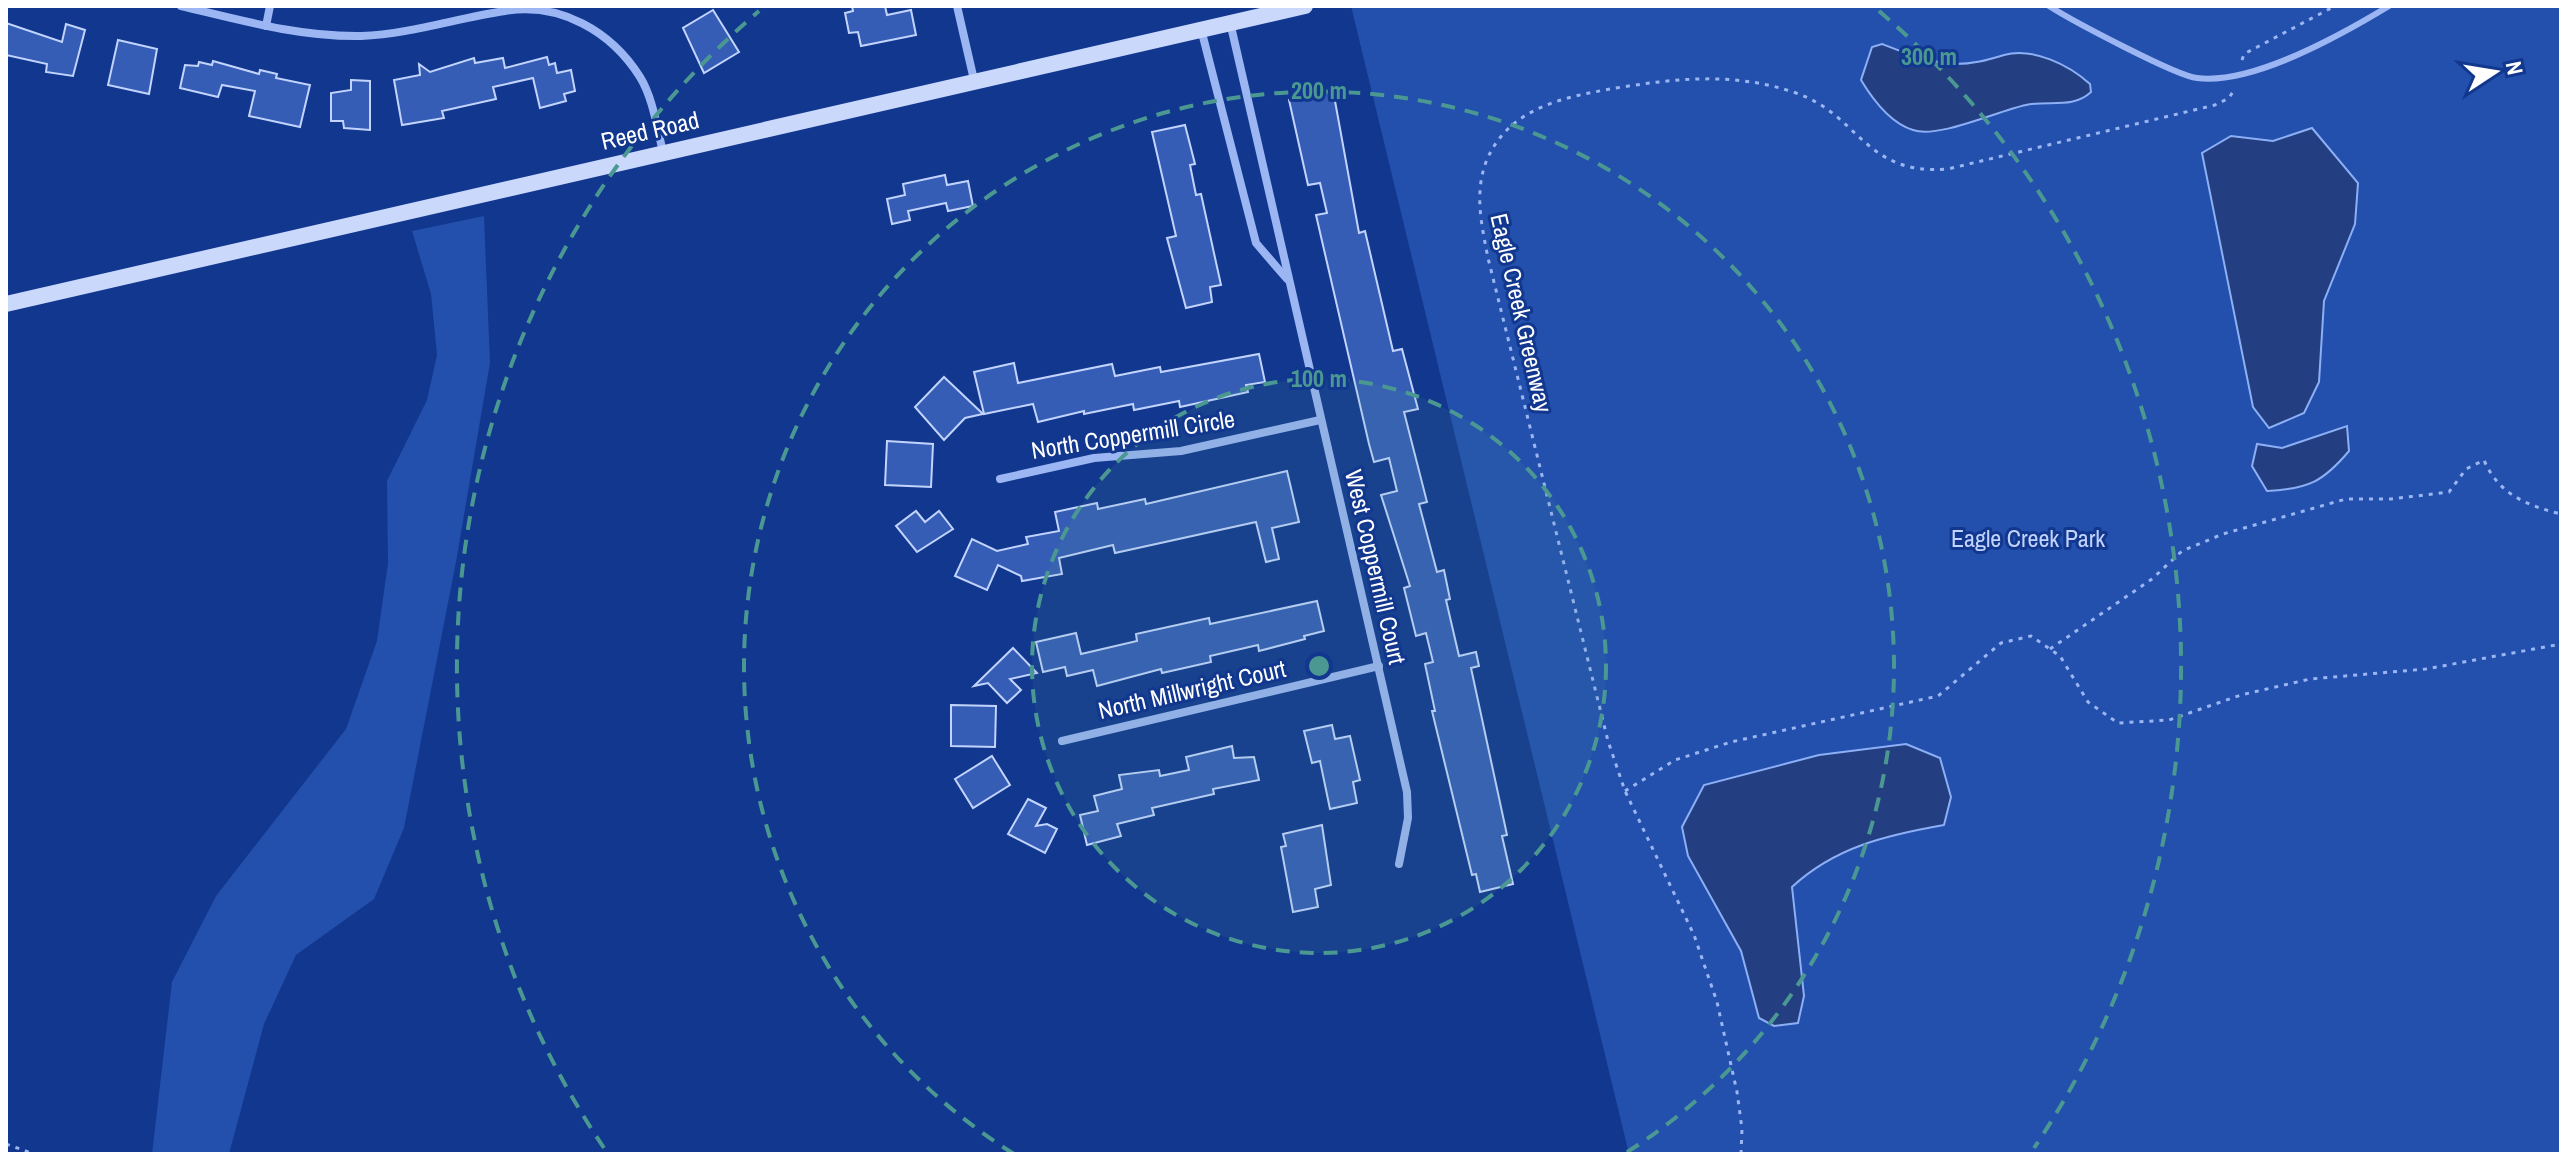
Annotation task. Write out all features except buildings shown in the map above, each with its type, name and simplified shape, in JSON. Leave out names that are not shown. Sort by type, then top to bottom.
[{"type":"main road","name":"Reed Road","points":[[6,304],[1305,6]]},
{"type":"street","points":[[181,6],[310,34],[363,36],[418,30],[514,10],[567,16],[606,37],[630,63],[644,86],[663,152]]},
{"type":"street","points":[[266,26],[270,6]]},
{"type":"street","points":[[957,6],[974,80]]},
{"type":"street","name":"West Coppermill Court","points":[[1230,22],[1407,792],[1408,818],[1399,864]]},
{"type":"street","name":"West Coppermill Court","points":[[1201,29],[1256,243],[1288,280]]},
{"type":"street","name":"North Coppermill Circle","points":[[1000,479],[1094,458],[1168,453],[1320,420]]},
{"type":"street","name":"North Millwright Court","points":[[1062,741],[1379,666]]},
{"type":"lane","points":[[2049,6],[2194,78],[2223,79],[2319,46],[2389,6]]},
{"type":"path","name":"Eagle Creek Greenway","points":[[1741,1154],[1742,1129],[1737,1092],[1706,965],[1625,791],[1593,690],[1478,206],[1486,162],[1510,126],[1537,107],[1567,96],[1691,76],[1735,78],[1801,94],[1880,156],[1922,171],[1948,169],[2215,105],[2229,98],[2244,54],[2335,6]]},
{"type":"path","points":[[2050,649],[2152,579],[2182,551],[2223,534],[2346,499],[2391,499],[2449,492],[2466,469],[2484,460],[2490,474],[2525,505],[2561,514]]},
{"type":"path","points":[[1625,791],[1675,760],[1731,742],[1938,696],[2001,643],[2031,636],[2060,656],[2088,702],[2118,723],[2169,720],[2241,695],[2310,679],[2426,669],[2561,644]]},
{"type":"path","points":[[6,1144],[34,1154]]},
{"type":"green space","name":"Eagle Creek Park","points":[[1351,6],[2561,6],[2561,1154],[1629,1154]]},
{"type":"green space","points":[[484,216],[490,363],[456,562],[404,828],[374,899],[296,955],[264,1024],[229,1154],[152,1154],[172,982],[216,896],[346,729],[377,641],[388,563],[387,481],[427,400],[437,355],[431,294],[412,231]]},
{"type":"shaded area","points":[[1882,44],[1927,60],[1955,64],[2027,53],[2061,64],[2090,84],[2091,92],[2076,100],[2026,105],[1952,128],[1924,132],[1913,130],[1890,116],[1861,80],[1872,47]]},
{"type":"shaded area","points":[[2312,128],[2358,183],[2355,224],[2324,301],[2319,382],[2304,413],[2269,428],[2253,407],[2202,153],[2231,136],[2273,141]]},
{"type":"shaded area","points":[[2347,426],[2349,451],[2314,482],[2267,491],[2252,466],[2257,444],[2282,448]]},
{"type":"shaded area","points":[[1906,744],[1940,758],[1951,797],[1944,825],[1882,838],[1844,852],[1792,887],[1804,996],[1798,1023],[1774,1026],[1759,1018],[1741,951],[1688,856],[1682,827],[1704,785],[1819,755]]}]
